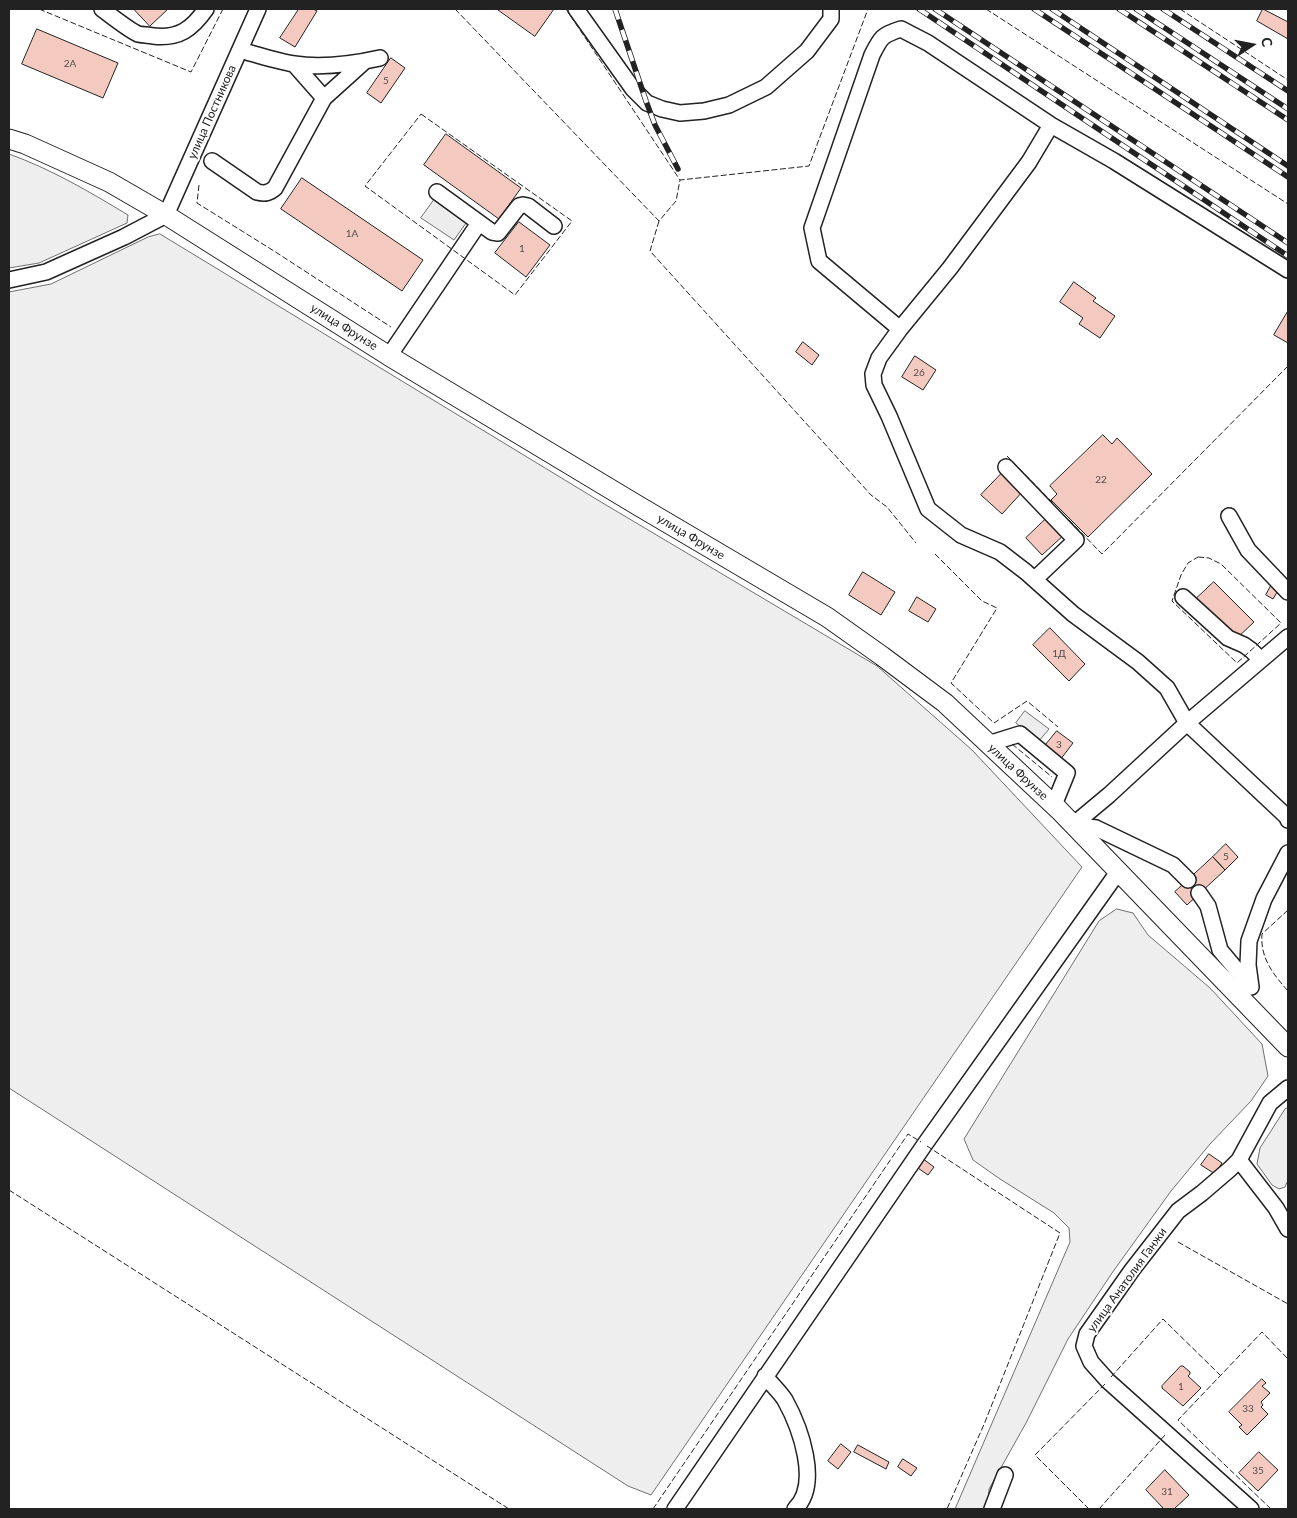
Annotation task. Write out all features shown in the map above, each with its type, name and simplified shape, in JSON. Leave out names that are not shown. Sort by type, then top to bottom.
[{"type":"main road","name":"улица Фрунзе","points":[[9,139],[25,144],[108,182],[166,215],[389,356],[827,617],[882,656],[945,703],[1054,805],[1288,1047]]},
{"type":"street","points":[[102,9],[138,34],[163,37],[177,36],[185,31],[206,9]]},
{"type":"street","name":"улица Постникова","points":[[166,215],[258,9]]},
{"type":"street","points":[[576,9],[633,89],[647,103],[680,113],[704,111],[729,105],[766,87],[807,51],[831,19],[831,9]]},
{"type":"street","points":[[900,329],[819,261],[812,228],[872,55],[886,33],[901,29],[928,43],[1051,125],[1114,161],[1288,270]]},
{"type":"street","points":[[212,160],[258,192],[264,194],[271,192],[275,188],[324,98],[372,59],[323,65],[294,64],[240,50]]},
{"type":"street","points":[[294,64],[324,98]]},
{"type":"street","points":[[1051,125],[1029,162],[950,268],[900,329],[880,358],[873,374],[874,385],[928,509],[961,535],[1000,552],[1074,614],[1138,662],[1167,688],[1186,723],[1288,820]]},
{"type":"street","points":[[437,192],[492,232],[498,233],[519,206],[523,204],[554,226]]},
{"type":"street","points":[[9,280],[46,272],[124,237],[166,215]]},
{"type":"street","points":[[389,356],[479,223]]},
{"type":"street","points":[[1006,467],[1076,540],[1034,579]]},
{"type":"street","points":[[1229,516],[1248,550],[1288,592]]},
{"type":"street","points":[[1183,597],[1228,638],[1244,644],[1260,660]]},
{"type":"street","points":[[1073,825],[1109,795],[1186,723],[1288,637]]},
{"type":"street","points":[[988,744],[1020,734],[1067,773],[1054,805]]},
{"type":"street","points":[[1073,825],[1096,828],[1173,864],[1188,880]]},
{"type":"street","points":[[1247,1006],[1251,987],[1248,965],[1249,941],[1264,899],[1288,853]]},
{"type":"street","points":[[675,1509],[925,1144],[1118,872]]},
{"type":"street","points":[[1199,893],[1208,906],[1220,950],[1251,987]]},
{"type":"street","name":"улица Анатолия Ганжи","points":[[1251,1509],[1108,1381],[1091,1362],[1084,1346],[1086,1334],[1178,1211],[1239,1160],[1270,1103],[1288,1088]]},
{"type":"street","points":[[1239,1160],[1276,1208],[1288,1229]]},
{"type":"street","points":[[765,1376],[784,1400],[797,1428],[806,1458],[808,1477],[805,1494],[799,1506],[795,1509]]},
{"type":"street","points":[[992,1509],[1005,1475]]},
{"type":"shaded area","points":[[9,154],[55,174],[99,198],[128,215],[127,223],[39,263],[9,268]]},
{"type":"shaded area","points":[[434,200],[466,223],[454,240],[421,218]]},
{"type":"shaded area","points":[[160,234],[601,502],[877,666],[972,750],[1082,867],[651,1495],[628,1486],[9,1088],[9,292],[51,284],[148,237]]},
{"type":"shaded area","points":[[1025,711],[1049,729],[1039,741],[1016,723]]},
{"type":"shaded area","points":[[1117,909],[1133,913],[1148,935],[1210,988],[1262,1044],[1268,1076],[1251,1101],[1210,1144],[1171,1191],[1112,1273],[1068,1339],[1026,1423],[989,1489],[988,1509],[955,1509],[1070,1242],[1069,1228],[1054,1213],[973,1160],[964,1139],[1099,921]]},
{"type":"shaded area","points":[[1288,1108],[1288,1180],[1285,1187],[1279,1189],[1272,1185],[1257,1164],[1260,1148],[1285,1109]]},
{"type":"building","points":[[134,9],[168,9],[150,26]]},
{"type":"building","points":[[299,9],[313,9],[317,11],[295,47],[280,38]]},
{"type":"building","points":[[497,9],[554,9],[535,36]]},
{"type":"building","points":[[1263,9],[1288,22],[1288,39],[1257,21]]},
{"type":"building","points":[[37,29],[118,63],[103,98],[22,64]]},
{"type":"building","points":[[391,58],[405,68],[381,103],[367,93]]},
{"type":"building","points":[[446,134],[521,188],[499,219],[424,165]]},
{"type":"building","points":[[302,178],[423,260],[402,291],[281,209]]},
{"type":"building","points":[[519,222],[550,245],[526,277],[495,253]]},
{"type":"building","points":[[1074,282],[1096,298],[1093,301],[1115,316],[1100,338],[1079,324],[1083,318],[1060,302]]},
{"type":"building","points":[[1288,311],[1288,343],[1274,335]]},
{"type":"building","points":[[803,342],[819,355],[812,365],[796,352]]},
{"type":"building","points":[[915,356],[936,370],[923,390],[902,377]]},
{"type":"building","points":[[1103,435],[1112,444],[1117,438],[1152,474],[1088,537],[1051,500],[1057,494],[1050,486]]},
{"type":"building","points":[[1004,471],[1024,490],[1002,514],[981,495]]},
{"type":"building","points":[[1048,517],[1065,534],[1042,555],[1026,538]]},
{"type":"building","points":[[863,572],[895,592],[881,615],[849,595]]},
{"type":"building","points":[[1214,582],[1254,622],[1237,638],[1197,598]]},
{"type":"building","points":[[1272,584],[1279,589],[1273,599],[1266,595]]},
{"type":"building","points":[[917,597],[936,609],[928,622],[909,611]]},
{"type":"building","points":[[1050,628],[1085,664],[1069,681],[1033,645]]},
{"type":"building","points":[[1057,731],[1073,743],[1060,760],[1044,747]]},
{"type":"building","points":[[1226,844],[1238,857],[1225,870],[1213,857]]},
{"type":"building","points":[[1213,857],[1225,870],[1187,905],[1175,892]]},
{"type":"building","points":[[1209,1154],[1222,1163],[1215,1174],[1201,1165]]},
{"type":"building","points":[[922,1158],[934,1167],[928,1175],[915,1166]]},
{"type":"building","points":[[1181,1366],[1190,1372],[1188,1376],[1201,1388],[1183,1406],[1162,1388]]},
{"type":"building","points":[[1262,1379],[1266,1383],[1262,1386],[1270,1393],[1261,1402],[1263,1405],[1261,1407],[1268,1414],[1247,1435],[1239,1427],[1242,1425],[1229,1412]]},
{"type":"building","points":[[841,1444],[851,1452],[838,1469],[828,1461]]},
{"type":"building","points":[[858,1445],[889,1462],[886,1469],[854,1452]]},
{"type":"building","points":[[1259,1452],[1278,1470],[1258,1491],[1239,1473]]},
{"type":"building","points":[[903,1459],[917,1468],[911,1476],[898,1467]]},
{"type":"building","points":[[1165,1470],[1189,1495],[1174,1509],[1164,1509],[1146,1490]]},
{"type":"railway","points":[[615,9],[655,125],[678,169]]},
{"type":"railway","points":[[919,9],[1288,256]]},
{"type":"railway","points":[[935,9],[1288,243]]},
{"type":"railway","points":[[1034,9],[1288,177]]},
{"type":"railway","points":[[1052,9],[1288,166]]},
{"type":"railway","points":[[1119,9],[1288,120]]},
{"type":"railway","points":[[1136,9],[1288,109]]},
{"type":"railway","points":[[1163,9],[1288,91]]},
{"type":"fence","points":[[39,9],[191,72],[223,9]]},
{"type":"fence","points":[[455,9],[659,221],[676,201],[680,180]]},
{"type":"fence","points":[[566,9],[680,180],[809,166],[868,9]]},
{"type":"fence","points":[[986,9],[1288,204]]},
{"type":"fence","points":[[1180,9],[1288,80]]},
{"type":"fence","points":[[421,114],[572,221],[515,295],[365,186],[421,114]]},
{"type":"fence","points":[[199,185],[197,203],[391,327]]},
{"type":"fence","points":[[659,221],[650,251],[871,495],[887,507],[916,543]]},
{"type":"fence","points":[[1069,520],[1102,554],[1287,367],[1288,369]]},
{"type":"fence","points":[[1007,456],[1052,502]]},
{"type":"fence","points":[[935,554],[982,601],[997,608],[951,683],[994,723],[1027,701],[1058,727]]},
{"type":"fence","points":[[1198,557],[1209,558],[1221,564],[1281,623],[1237,663],[1172,601],[1181,575],[1188,563],[1198,557]]},
{"type":"fence","points":[[1012,744],[1052,777]]},
{"type":"fence","points":[[1288,910],[1262,934],[1265,958],[1277,978],[1288,991]]},
{"type":"fence","points":[[653,1509],[908,1134],[921,1142]]},
{"type":"fence","points":[[927,1146],[1060,1233],[985,1422],[947,1509]]},
{"type":"fence","points":[[9,1190],[509,1509]]},
{"type":"fence","points":[[1178,1242],[1288,1304]]},
{"type":"fence","points":[[1111,1377],[1163,1319],[1220,1375]]},
{"type":"fence","points":[[1271,1509],[1178,1420],[1262,1332],[1288,1359]]},
{"type":"fence","points":[[1089,1509],[1035,1455],[1106,1383]]},
{"type":"fence","points":[[1099,1509],[1165,1435]]}]
